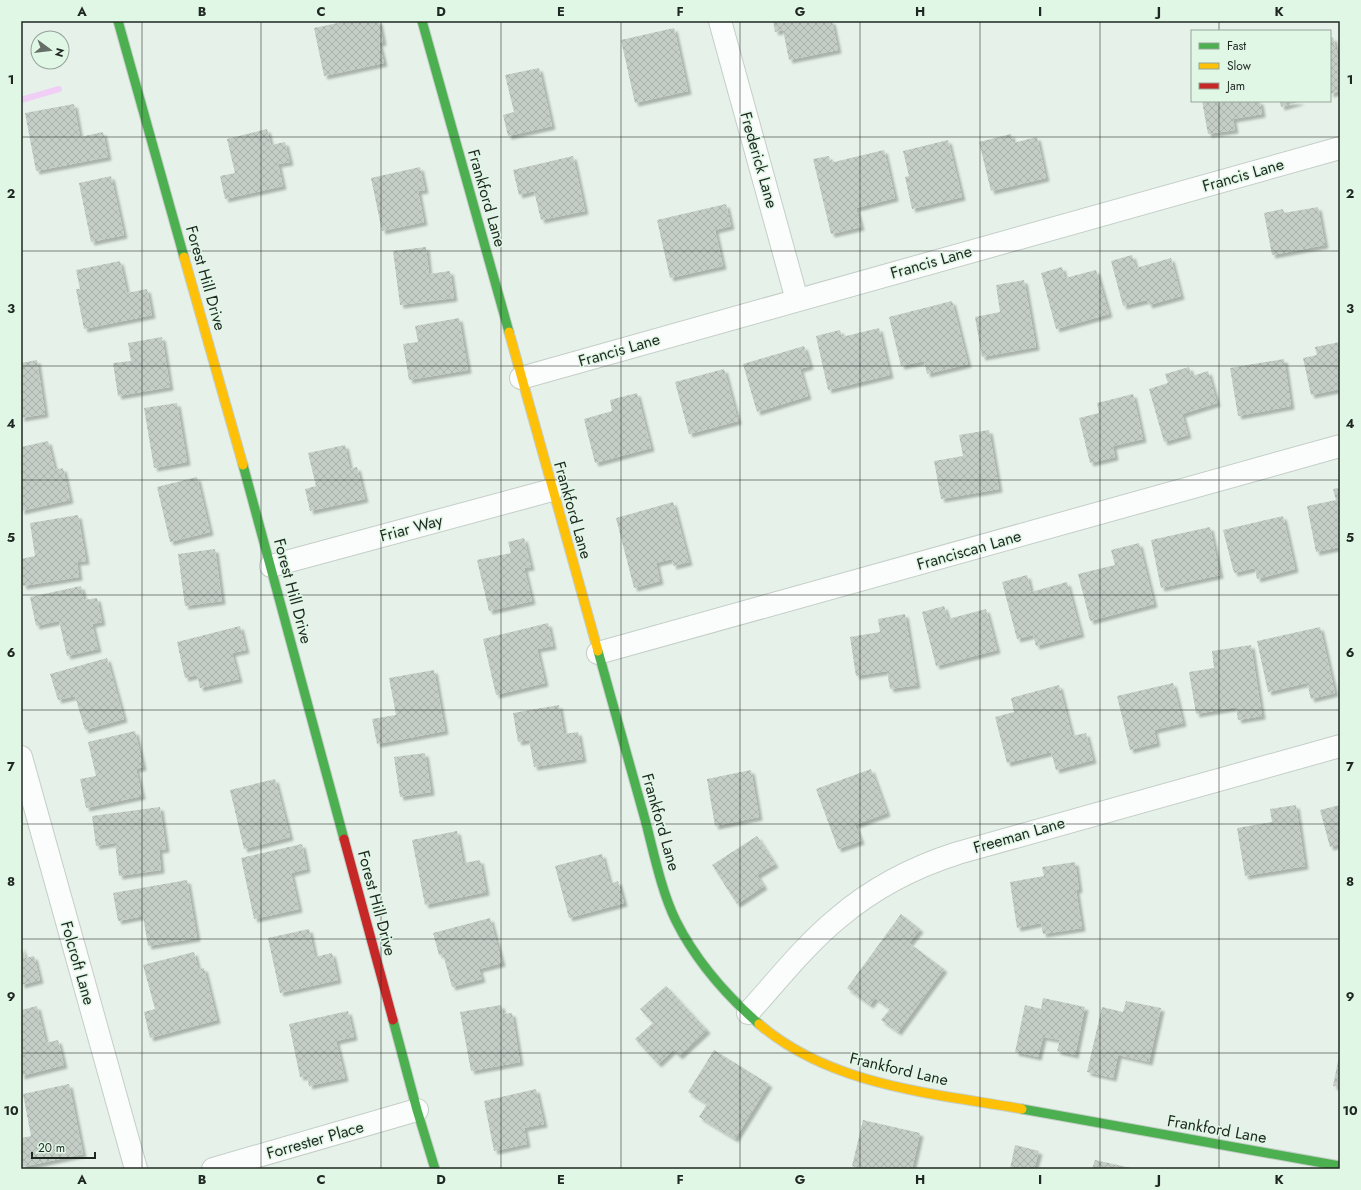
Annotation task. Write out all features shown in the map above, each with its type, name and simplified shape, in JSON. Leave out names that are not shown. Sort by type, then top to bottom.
[{"type":"street","name":"Forest Hill Drive","points":[[118,21],[271,566],[435,1169]]},
{"type":"street","name":"Frankford Lane","points":[[422,21],[660,878],[676,920],[688,941],[712,976],[748,1013],[781,1040],[831,1068],[876,1083],[1340,1166]]},
{"type":"street","name":"Frederick Lane","points":[[720,21],[797,300]]},
{"type":"street","name":"Francis Lane","points":[[522,378],[1340,148]]},
{"type":"street","name":"Franciscan Lane","points":[[598,653],[1340,446]]},
{"type":"street","name":"Friar Way","points":[[271,566],[552,490]]},
{"type":"street","name":"Freeman Lane","points":[[748,1013],[807,947],[838,918],[887,884],[916,868],[958,853],[1340,746]]},
{"type":"street","name":"Folcroft Lane","points":[[21,757],[136,1169]]},
{"type":"street","name":"Forrester Place","points":[[213,1169],[418,1110]]},
{"type":"building","points":[[347,21],[379,21],[383,42],[379,43],[384,63],[324,76],[314,28]]},
{"type":"building","points":[[773,21],[832,21],[838,50],[789,60],[783,30],[775,32]]},
{"type":"building","points":[[674,28],[688,91],[635,103],[621,40]]},
{"type":"building","points":[[1333,37],[1340,66],[1340,91],[1331,94],[1331,38]]},
{"type":"building","points":[[539,68],[552,126],[508,136],[503,115],[514,112],[505,75]]},
{"type":"building","points":[[1202,102],[1260,102],[1262,114],[1233,119],[1235,130],[1208,134]]},
{"type":"building","points":[[1280,102],[1298,102],[1281,107]]},
{"type":"building","points":[[74,104],[80,137],[103,132],[108,157],[36,171],[25,113]]},
{"type":"building","points":[[267,129],[271,145],[285,142],[290,162],[278,164],[283,186],[225,199],[220,176],[235,173],[227,139]]},
{"type":"building","points":[[1011,134],[1013,143],[1037,137],[1046,178],[991,191],[979,142]]},
{"type":"building","points":[[948,140],[962,197],[912,209],[905,177],[909,176],[903,151]]},
{"type":"building","points":[[884,150],[895,198],[856,208],[861,227],[831,234],[813,159],[829,156],[830,163]]},
{"type":"building","points":[[573,156],[585,211],[541,220],[534,191],[519,195],[513,170]]},
{"type":"building","points":[[420,167],[425,190],[418,191],[424,222],[382,231],[371,178]]},
{"type":"building","points":[[111,176],[124,235],[91,242],[79,183]]},
{"type":"building","points":[[726,204],[731,226],[715,230],[723,266],[670,278],[657,220]]},
{"type":"building","points":[[1318,207],[1325,245],[1272,255],[1264,213],[1283,209],[1284,213]]},
{"type":"building","points":[[426,247],[429,274],[450,271],[454,298],[400,305],[393,251]]},
{"type":"building","points":[[1132,255],[1136,268],[1171,258],[1181,296],[1149,305],[1147,300],[1123,306],[1111,261]]},
{"type":"building","points":[[120,261],[127,293],[147,289],[152,315],[84,329],[76,289],[80,289],[76,270]]},
{"type":"building","points":[[1062,267],[1065,278],[1096,270],[1109,314],[1056,329],[1041,273]]},
{"type":"building","points":[[1024,280],[1036,347],[982,357],[975,317],[1000,312],[996,285]]},
{"type":"building","points":[[952,301],[968,364],[927,374],[924,361],[901,366],[889,317]]},
{"type":"building","points":[[459,318],[468,370],[409,380],[403,344],[418,342],[415,326]]},
{"type":"building","points":[[879,328],[890,375],[828,390],[816,336],[840,330],[842,337]]},
{"type":"building","points":[[162,337],[170,387],[118,396],[113,363],[131,361],[128,343]]},
{"type":"building","points":[[1340,342],[1340,389],[1311,395],[1303,358],[1317,355],[1315,347]]},
{"type":"building","points":[[804,346],[810,366],[800,369],[808,396],[757,412],[743,364]]},
{"type":"building","points":[[1284,359],[1291,406],[1238,416],[1230,368]]},
{"type":"building","points":[[37,360],[45,414],[21,418],[21,363]]},
{"type":"building","points":[[1189,367],[1192,376],[1208,371],[1217,403],[1182,414],[1188,435],[1164,442],[1149,389],[1168,383],[1165,374]]},
{"type":"building","points":[[724,369],[738,421],[689,434],[675,382]]},
{"type":"building","points":[[637,393],[651,448],[595,463],[584,419],[612,411],[610,400]]},
{"type":"building","points":[[1133,394],[1143,439],[1113,446],[1115,457],[1090,463],[1079,418],[1099,413],[1097,403]]},
{"type":"building","points":[[177,403],[187,462],[154,468],[144,408]]},
{"type":"building","points":[[989,430],[999,489],[941,499],[934,461],[963,456],[959,435]]},
{"type":"building","points":[[48,441],[55,470],[63,468],[70,500],[21,511],[21,447]]},
{"type":"building","points":[[345,445],[350,469],[357,467],[365,499],[310,511],[305,489],[316,486],[308,453]]},
{"type":"building","points":[[197,477],[210,532],[170,542],[157,487]]},
{"type":"building","points":[[1340,488],[1340,547],[1316,552],[1307,506],[1336,500],[1333,489]]},
{"type":"building","points":[[673,502],[689,562],[673,566],[672,559],[656,563],[660,581],[634,588],[616,518]]},
{"type":"building","points":[[78,515],[86,561],[77,562],[79,577],[23,586],[21,559],[35,556],[30,523]]},
{"type":"building","points":[[1283,516],[1295,569],[1257,579],[1255,568],[1234,573],[1223,530]]},
{"type":"building","points":[[1210,527],[1220,575],[1161,588],[1151,540]]},
{"type":"building","points":[[524,538],[531,567],[524,568],[532,601],[489,611],[477,560],[511,553],[508,542]]},
{"type":"building","points":[[1139,543],[1154,604],[1090,621],[1078,574],[1115,565],[1111,550]]},
{"type":"building","points":[[215,549],[222,601],[185,606],[178,554]]},
{"type":"building","points":[[1027,575],[1031,592],[1067,582],[1081,634],[1036,646],[1033,635],[1017,639],[1002,582]]},
{"type":"building","points":[[81,586],[84,600],[97,598],[102,622],[92,624],[98,649],[67,656],[59,621],[36,626],[30,597]]},
{"type":"building","points":[[944,606],[948,619],[986,609],[997,650],[936,666],[922,612]]},
{"type":"building","points":[[905,614],[917,685],[890,689],[887,671],[856,676],[850,637],[880,632],[878,619]]},
{"type":"building","points":[[548,623],[553,646],[537,649],[545,683],[496,695],[483,639]]},
{"type":"building","points":[[240,626],[246,650],[232,653],[239,679],[200,688],[197,675],[185,678],[177,642]]},
{"type":"building","points":[[1320,627],[1335,693],[1311,699],[1307,683],[1268,692],[1257,641]]},
{"type":"building","points":[[1251,645],[1262,716],[1238,720],[1236,707],[1196,714],[1189,672],[1214,668],[1212,651]]},
{"type":"building","points":[[107,658],[124,719],[85,730],[75,696],[58,700],[50,674]]},
{"type":"building","points":[[434,670],[445,731],[377,744],[372,719],[396,715],[389,678]]},
{"type":"building","points":[[1173,683],[1183,723],[1154,730],[1157,743],[1130,750],[1117,696]]},
{"type":"building","points":[[1059,685],[1072,736],[1086,733],[1093,760],[1056,770],[1051,752],[1007,763],[995,717],[1014,712],[1011,698]]},
{"type":"building","points":[[559,705],[564,734],[578,732],[583,759],[534,767],[529,740],[518,742],[513,713]]},
{"type":"building","points":[[135,731],[143,767],[136,769],[142,796],[86,808],[80,779],[96,776],[88,742]]},
{"type":"building","points":[[425,753],[431,792],[400,797],[394,757]]},
{"type":"building","points":[[871,769],[887,813],[855,825],[861,841],[838,849],[816,789]]},
{"type":"building","points":[[751,770],[759,817],[715,826],[707,779]]},
{"type":"building","points":[[275,779],[290,837],[244,849],[230,790]]},
{"type":"building","points":[[1296,805],[1305,866],[1245,876],[1237,828],[1272,822],[1270,809]]},
{"type":"building","points":[[1340,805],[1340,844],[1330,847],[1320,810]]},
{"type":"building","points":[[160,807],[166,849],[159,850],[161,870],[119,876],[115,843],[96,846],[92,816]]},
{"type":"building","points":[[457,831],[463,863],[480,860],[486,892],[425,905],[412,840]]},
{"type":"building","points":[[757,836],[775,864],[757,875],[764,886],[737,904],[712,865]]},
{"type":"building","points":[[302,844],[307,869],[291,873],[299,909],[254,919],[241,858]]},
{"type":"building","points":[[602,854],[610,884],[618,881],[624,903],[569,918],[555,866]]},
{"type":"building","points":[[1075,862],[1079,889],[1076,890],[1082,928],[1043,934],[1041,923],[1017,928],[1010,882],[1044,876],[1042,867]]},
{"type":"building","points":[[187,880],[197,938],[148,946],[143,916],[118,921],[113,893]]},
{"type":"building","points":[[901,914],[920,929],[909,943],[944,969],[898,1032],[881,1020],[890,1009],[875,998],[870,1005],[847,988]]},
{"type":"building","points":[[490,918],[502,963],[479,969],[482,979],[452,987],[443,954],[439,955],[433,933]]},
{"type":"building","points":[[309,929],[315,957],[332,953],[338,980],[280,993],[268,938]]},
{"type":"building","points":[[21,945],[25,958],[34,956],[40,980],[21,985]]},
{"type":"building","points":[[194,952],[198,969],[204,968],[217,1020],[150,1038],[144,1012],[155,1009],[143,965]]},
{"type":"building","points":[[666,986],[707,1030],[679,1056],[673,1050],[658,1064],[635,1039],[653,1023],[640,1009]]},
{"type":"building","points":[[1043,998],[1085,1007],[1075,1055],[1057,1051],[1060,1040],[1043,1037],[1038,1057],[1015,1052],[1025,1005],[1041,1009]]},
{"type":"building","points":[[1126,1001],[1161,1008],[1149,1062],[1118,1055],[1113,1078],[1087,1072],[1102,1007],[1123,1012]]},
{"type":"building","points":[[501,1005],[503,1014],[512,1013],[520,1062],[471,1071],[460,1012]]},
{"type":"building","points":[[37,1006],[46,1043],[58,1040],[64,1065],[21,1076],[21,1010]]},
{"type":"building","points":[[348,1011],[354,1037],[336,1041],[345,1078],[309,1086],[307,1076],[300,1077],[289,1024]]},
{"type":"building","points":[[714,1050],[769,1084],[735,1139],[699,1117],[707,1104],[688,1092]]},
{"type":"building","points":[[1340,1056],[1340,1087],[1333,1086]]},
{"type":"building","points":[[69,1084],[83,1154],[22,1167],[21,1138],[31,1136],[23,1094]]},
{"type":"building","points":[[536,1089],[544,1124],[524,1128],[527,1144],[494,1151],[484,1101]]},
{"type":"building","points":[[863,1120],[920,1133],[912,1169],[862,1169],[852,1166]]},
{"type":"building","points":[[1015,1145],[1039,1151],[1034,1169],[1010,1169]]},
{"type":"building","points":[[1095,1160],[1131,1168],[1131,1169],[1092,1169]]},
{"type":"waterway","points":[[21,100],[59,89]]},
{"type":"traffic: fast","points":[[118,21],[184,257]]},
{"type":"traffic: fast","points":[[422,21],[509,332]]},
{"type":"traffic: fast","points":[[243,465],[344,839]]},
{"type":"traffic: fast","points":[[598,651],[659,873],[671,910],[684,936],[702,964],[735,1001],[759,1024]]},
{"type":"traffic: fast","points":[[393,1020],[417,1110],[435,1169]]},
{"type":"traffic: fast","points":[[1022,1109],[1340,1166]]},
{"type":"traffic: slow","points":[[184,257],[243,465]]},
{"type":"traffic: slow","points":[[509,332],[598,651]]},
{"type":"traffic: slow","points":[[759,1024],[787,1045],[818,1061],[850,1074],[884,1084],[918,1091],[1022,1109]]},
{"type":"traffic: jam","points":[[344,839],[393,1020]]}]
